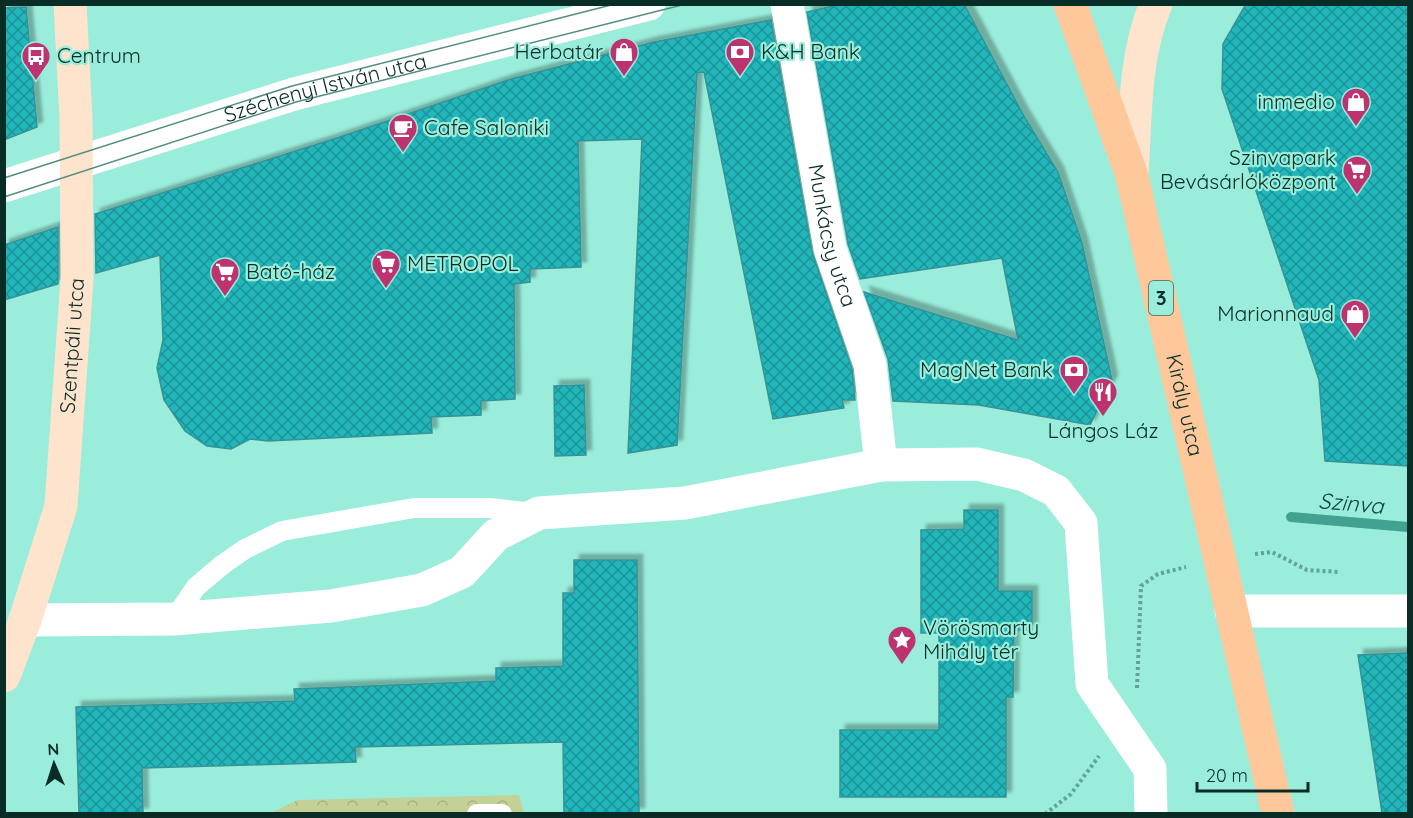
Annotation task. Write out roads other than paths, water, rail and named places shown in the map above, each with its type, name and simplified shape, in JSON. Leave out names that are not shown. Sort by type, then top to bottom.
[{"type":"main road","name":"Király utca","points":[[1070,4],[1132,176],[1278,810]]},
{"type":"street","name":"Szentpáli utca","points":[[4,676],[25,620],[61,506],[77,279],[76,162],[70,4]]},
{"type":"street","name":"Széchenyi István utca","points":[[4,186],[294,94],[649,4]]},
{"type":"street","name":"Munkácsy utca","points":[[787,4],[830,249],[870,365],[881,465]]},
{"type":"street","points":[[1132,176],[1139,70],[1146,28],[1156,4]]},
{"type":"street","points":[[25,620],[174,619],[331,606],[422,590],[462,572],[496,535],[539,513],[685,502],[881,465],[977,464],[1024,476],[1056,491],[1082,523],[1092,684],[1150,769],[1151,813]]},
{"type":"street","points":[[1231,611],[1408,611]]},
{"type":"lane","points":[[174,619],[196,587],[222,565],[245,549],[282,531],[414,508],[490,508],[539,513]]},
{"type":"lane","points":[[477,813],[502,813]]},
{"type":"waterway","name":"Szinva","points":[[1291,517],[1408,527]]},
{"type":"tram line","points":[[4,178],[292,86],[615,4]]},
{"type":"tram line","points":[[4,197],[296,102],[686,4]]},
{"type":"place","name":"Herbatár","points":[[624,78]]},
{"type":"place","name":"K&H Bank","points":[[740,78]]},
{"type":"place","name":"Centrum","points":[[36,82]]},
{"type":"place","name":"inmedio","points":[[1356,128]]},
{"type":"place","name":"Cafe Saloniki","points":[[403,154]]},
{"type":"place","name":"Szinvapark Bevásárlóközpont","points":[[1357,196]]},
{"type":"place","name":"METROPOL","points":[[386,290]]},
{"type":"place","name":"Bató-ház","points":[[225,298]]},
{"type":"place","name":"Marionnaud","points":[[1355,340]]},
{"type":"place","name":"MagNet Bank","points":[[1074,396]]},
{"type":"place","name":"Lángos Láz","points":[[1103,418]]},
{"type":"place","name":"Vörösmarty Mihály tér","points":[[902,666]]}]
